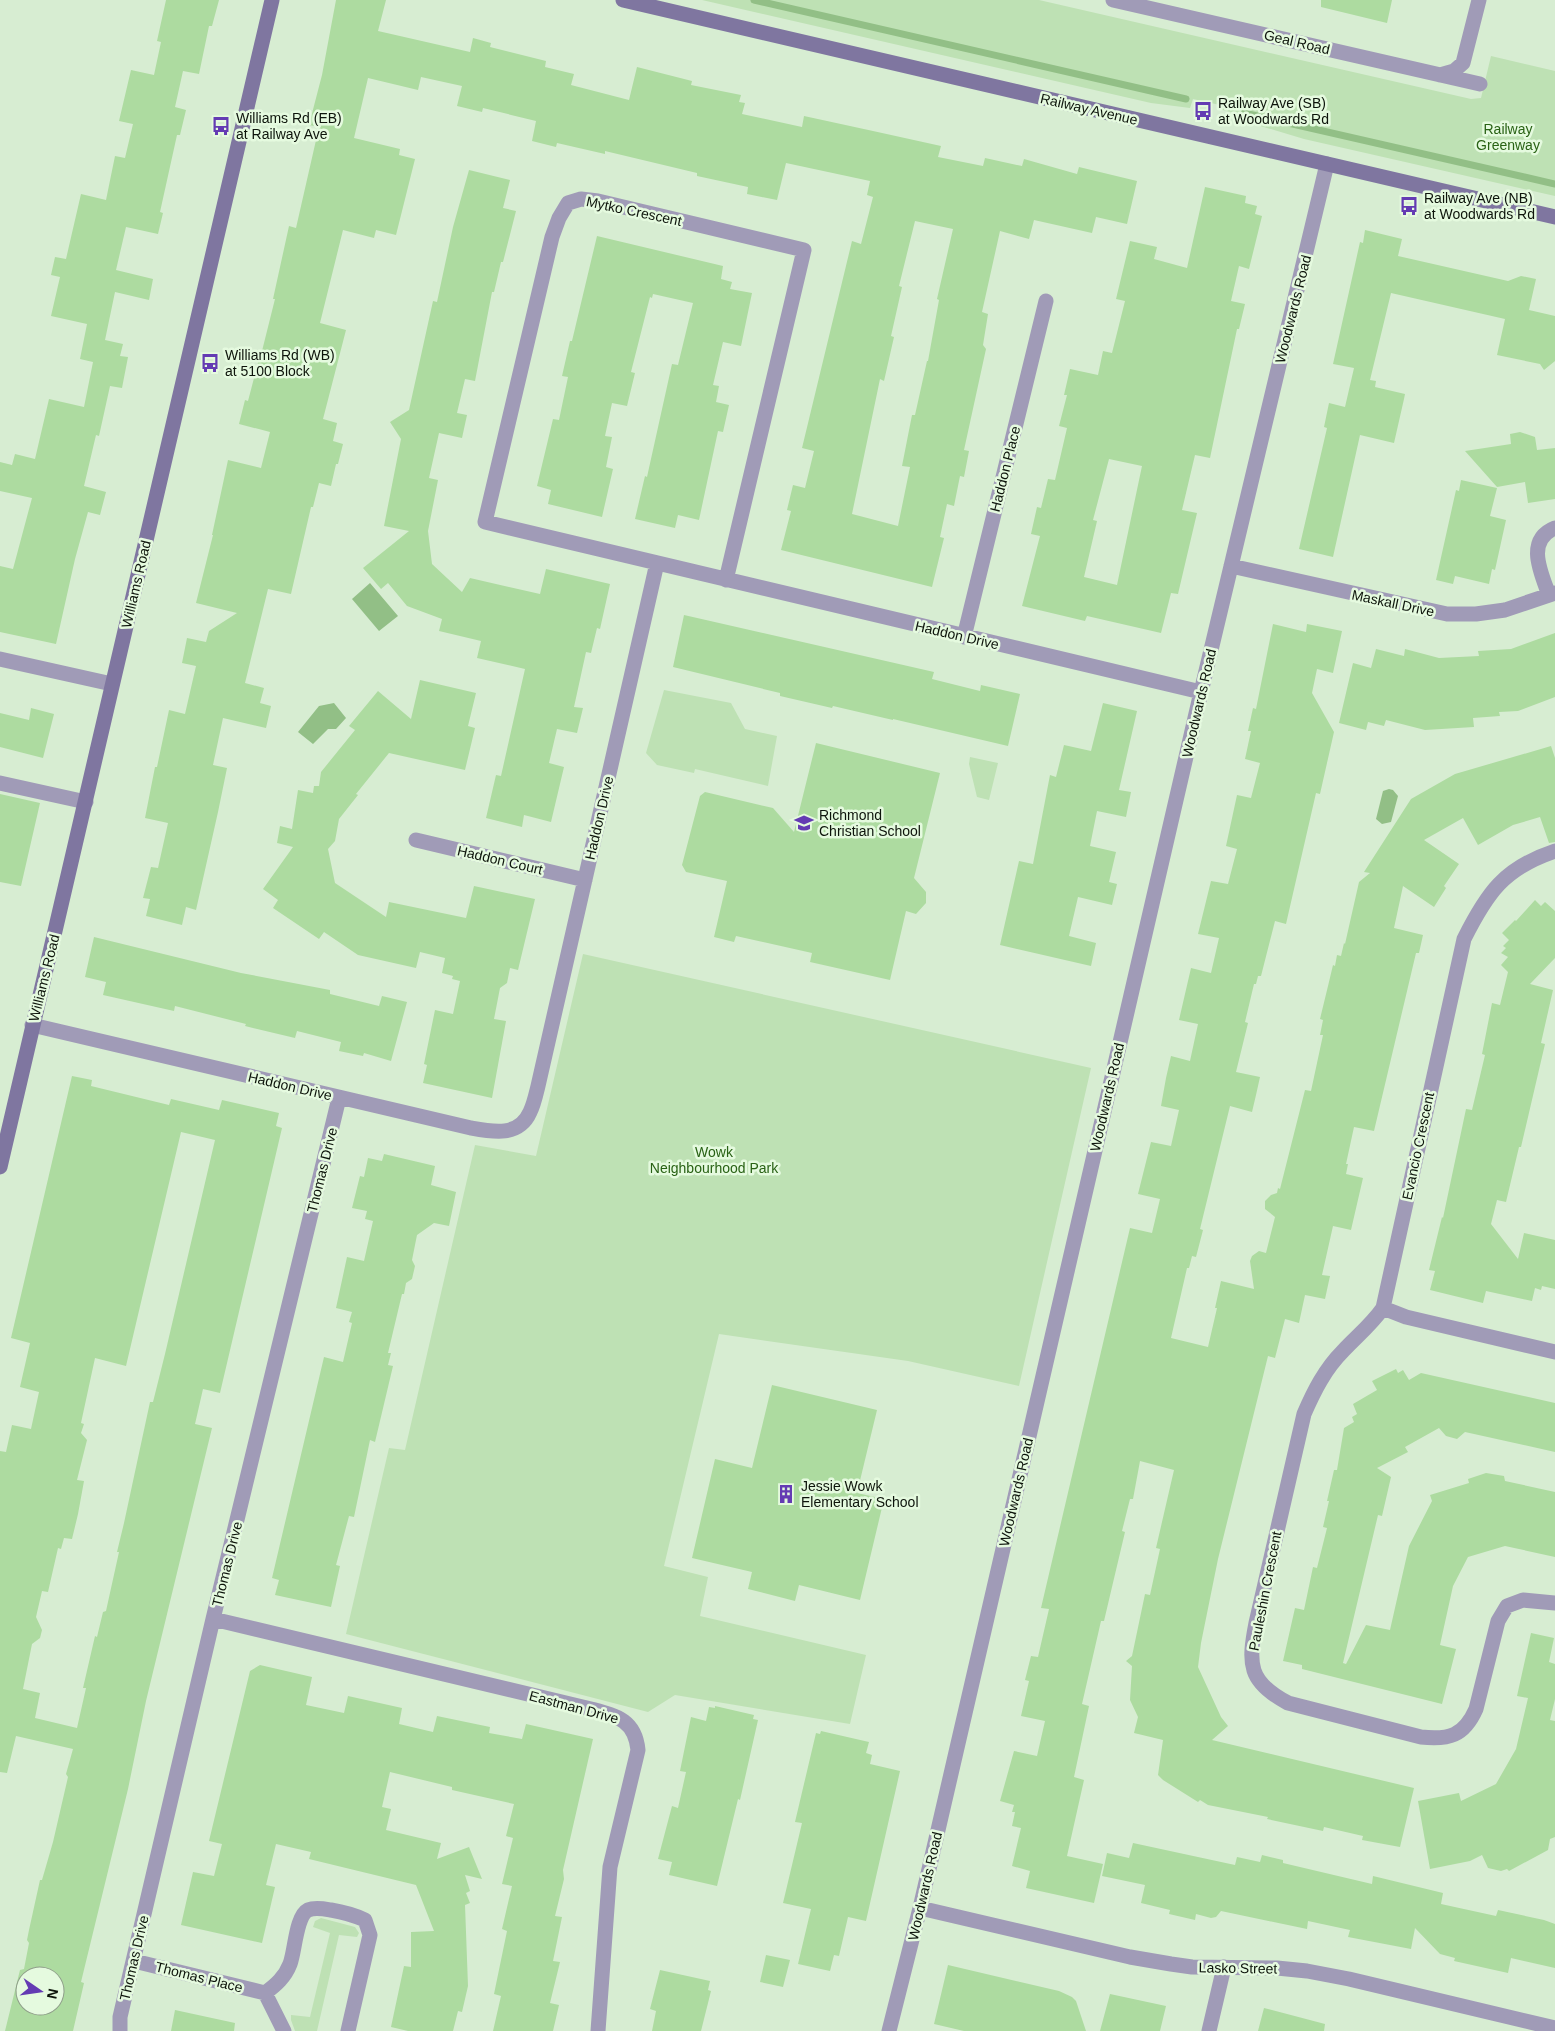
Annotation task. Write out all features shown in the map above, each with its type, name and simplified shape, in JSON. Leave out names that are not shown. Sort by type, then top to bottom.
[{"type":"street","name":"Williams Road","points":[[0,1168],[272,0]]},
{"type":"street","name":"Railway Avenue","points":[[623,0],[1555,216]]},
{"type":"street","name":"Geal Road","points":[[1113,0],[1480,84]]},
{"type":"street","points":[[1440,75],[1454,71],[1463,63],[1479,0]]},
{"type":"street","name":"Woodwards Road","points":[[889,2031],[920,1908],[1201,692],[1327,164]]},
{"type":"street","name":"Mytko Crescent","points":[[657,563],[485,522],[552,238],[558,218],[568,203],[581,199],[607,203],[804,250],[726,580]]},
{"type":"street","name":"Haddon Place","points":[[964,637],[1046,301]]},
{"type":"street","points":[[1552,594],[1540,568],[1537,550],[1545,534],[1555,528]]},
{"type":"street","name":"Haddon Drive","points":[[32,1025],[339,1098],[496,1133],[517,1128],[530,1113],[538,1086],[657,563],[1201,692]]},
{"type":"street","name":"Maskall Drive","points":[[1231,566],[1448,614],[1476,614],[1505,610],[1552,594]]},
{"type":"street","points":[[0,659],[112,684]]},
{"type":"street","points":[[0,783],[86,802]]},
{"type":"street","name":"Haddon Court","points":[[416,840],[585,880]]},
{"type":"street","name":"Evancio Crescent","points":[[1382,1308],[1464,939],[1477,913],[1495,887],[1516,870],[1540,856],[1555,852]]},
{"type":"street","name":"Thomas Drive","points":[[120,2031],[120,2018],[339,1098]]},
{"type":"street","points":[[1382,1308],[1406,1317],[1555,1352]]},
{"type":"street","name":"Pauleshin Crescent","points":[[1382,1308],[1373,1322],[1342,1351],[1330,1366],[1317,1386],[1304,1414],[1252,1641],[1253,1671],[1260,1684],[1271,1694],[1288,1703],[1315,1712],[1421,1737],[1436,1739],[1450,1737],[1462,1731],[1471,1721],[1476,1709],[1498,1621],[1507,1606],[1523,1600],[1555,1603]]},
{"type":"street","name":"Eastman Drive","points":[[214,1619],[592,1709],[626,1721],[637,1737],[638,1750],[610,1867],[598,2031]]},
{"type":"street","name":"Lasko Street","points":[[920,1908],[1130,1957],[1192,1967],[1249,1966],[1307,1971],[1349,1979],[1555,2028]]},
{"type":"street","points":[[284,2031],[265,1993],[280,1981],[290,1964],[304,1914],[308,1910],[322,1909],[357,1916],[365,1920],[370,1935],[348,2031]]},
{"type":"street","name":"Thomas Place","points":[[134,1961],[265,1993]]},
{"type":"street","points":[[1209,2031],[1224,1967]]},
{"type":"green space","name":"Railway Greenway","points":[[702,0],[1039,0],[1471,99],[1481,98],[1491,56],[1555,71],[1555,196],[1304,139],[1237,119],[1238,114],[1219,109],[1220,105],[1193,99],[1190,108],[1151,103]]},
{"type":"green space","points":[[664,690],[731,703],[745,729],[777,736],[768,786],[695,769],[694,773],[657,765],[646,753]]},
{"type":"green space","points":[[970,757],[998,763],[989,800],[977,797],[969,764]]},
{"type":"green space","name":"Wowk Neighbourhood Park","points":[[583,954],[1091,1068],[1019,1386],[908,1361],[719,1334],[664,1566],[708,1577],[700,1616],[866,1655],[850,1724],[675,1695],[648,1712],[346,1634],[389,1448],[405,1450],[475,1145],[536,1156]]},
{"type":"green space","points":[[321,1918],[355,1927],[359,1933],[357,1937],[339,1935],[317,2031],[295,2031],[291,2015],[310,2017],[330,1933],[313,1927],[315,1921]]},
{"type":"shaded area","points":[[370,583],[398,616],[379,631],[352,599]]},
{"type":"shaded area","points":[[334,703],[346,718],[336,729],[328,729],[313,744],[298,732],[319,706]]},
{"type":"shaded area","points":[[1393,790],[1398,796],[1391,822],[1382,824],[1376,819],[1383,791]]},
{"type":"building","points":[[166,0],[219,0],[212,26],[209,26],[199,74],[183,71],[175,107],[186,110],[180,135],[177,135],[160,212],[163,213],[158,234],[126,227],[116,270],[153,279],[149,300],[115,292],[105,340],[123,344],[120,356],[128,357],[122,388],[110,386],[99,436],[96,435],[84,486],[106,492],[100,515],[88,512],[75,559],[56,644],[0,632],[0,566],[13,569],[32,498],[0,491],[0,462],[12,465],[15,454],[35,459],[49,399],[84,407],[93,362],[80,359],[87,324],[51,316],[60,277],[51,275],[55,257],[66,259],[81,194],[106,200],[115,156],[125,158],[133,124],[119,121],[131,70],[154,75],[161,42],[157,41]]},
{"type":"building","points":[[336,0],[386,0],[378,31],[470,52],[473,38],[491,43],[490,47],[546,61],[545,67],[574,74],[571,85],[629,100],[637,67],[692,81],[691,85],[741,95],[739,102],[745,103],[742,114],[802,127],[804,116],[941,146],[938,157],[983,166],[985,158],[1022,166],[1024,159],[1077,174],[1079,167],[1137,181],[1127,224],[1096,217],[1092,233],[1034,220],[1029,239],[1000,231],[982,312],[988,314],[983,345],[986,349],[964,450],[969,451],[964,477],[960,476],[954,506],[947,504],[940,537],[944,538],[932,587],[781,550],[791,511],[787,510],[793,485],[805,488],[814,451],[802,448],[852,241],[861,244],[873,197],[867,195],[870,181],[786,163],[777,200],[747,194],[748,187],[697,176],[697,173],[605,151],[605,154],[557,143],[556,147],[532,141],[536,121],[483,108],[482,112],[457,106],[462,86],[421,77],[418,90],[368,78],[354,138],[400,149],[399,155],[415,159],[396,235],[376,230],[374,238],[343,230],[320,323],[346,330],[323,419],[337,423],[333,441],[343,444],[331,486],[319,483],[313,507],[311,507],[291,594],[268,589],[245,683],[264,688],[260,703],[271,706],[266,728],[223,718],[213,765],[227,768],[196,910],[186,907],[182,925],[146,916],[150,899],[143,898],[151,867],[158,868],[168,823],[145,818],[169,710],[185,714],[196,666],[182,663],[187,638],[206,642],[209,631],[237,613],[196,603],[213,535],[228,460],[261,468],[270,432],[239,424],[245,400],[248,401],[260,359],[275,299],[273,299],[289,226],[296,228],[319,127],[309,125],[322,75]],"holes":[[[915,221],[953,229],[937,299],[939,300],[928,361],[915,415],[912,415],[902,466],[910,467],[898,526],[852,514],[880,379],[884,381],[894,337],[891,336],[902,287],[899,286]]]},
{"type":"building","points":[[1321,0],[1392,0],[1387,23],[1321,7]]},
{"type":"building","points":[[469,170],[510,180],[503,208],[516,211],[503,262],[501,262],[494,292],[492,292],[475,381],[465,379],[457,413],[467,415],[462,438],[439,433],[429,478],[438,480],[428,531],[432,564],[462,592],[470,578],[540,594],[546,569],[610,584],[600,629],[597,628],[591,653],[586,652],[574,707],[583,708],[577,733],[557,729],[549,763],[564,767],[551,822],[524,815],[522,827],[486,818],[496,775],[501,776],[525,669],[477,658],[481,641],[439,631],[442,619],[407,606],[388,583],[381,589],[363,568],[409,531],[384,526],[401,439],[390,422],[409,410],[433,301],[437,302],[453,227]]},
{"type":"building","points":[[1205,187],[1246,196],[1245,203],[1257,206],[1255,214],[1262,216],[1249,269],[1239,266],[1231,301],[1245,304],[1239,329],[1237,329],[1210,458],[1195,455],[1182,510],[1197,513],[1178,594],[1171,593],[1161,633],[1087,616],[1085,621],[1022,606],[1040,536],[1031,534],[1037,507],[1041,508],[1048,479],[1055,480],[1067,428],[1059,426],[1067,395],[1064,395],[1070,369],[1098,375],[1103,351],[1112,353],[1125,301],[1116,299],[1130,241],[1157,247],[1154,259],[1187,268]],"holes":[[[1109,459],[1142,466],[1117,585],[1084,577],[1097,521],[1093,520]]]},
{"type":"building","points":[[1365,230],[1402,239],[1398,256],[1508,281],[1521,276],[1536,279],[1529,310],[1555,316],[1555,361],[1544,370],[1540,364],[1497,355],[1505,319],[1391,293],[1370,380],[1376,381],[1375,387],[1405,394],[1404,399],[1394,443],[1360,435],[1333,557],[1299,549],[1327,428],[1324,427],[1329,403],[1345,407],[1354,368],[1333,364],[1360,242],[1363,243]]},
{"type":"building","points":[[597,236],[723,266],[721,279],[732,282],[730,289],[752,293],[741,346],[723,342],[713,385],[719,386],[716,402],[729,405],[723,432],[718,431],[699,520],[678,515],[675,528],[635,519],[645,476],[647,477],[672,364],[678,365],[693,303],[653,294],[652,298],[650,297],[631,372],[635,373],[627,406],[612,403],[605,436],[612,437],[606,467],[613,469],[602,517],[548,504],[551,490],[537,486],[553,419],[559,420],[568,377],[562,376]]},
{"type":"building","points":[[1520,432],[1535,437],[1537,450],[1555,448],[1555,499],[1528,503],[1525,482],[1497,487],[1465,451],[1511,444],[1510,434]]},
{"type":"building","points":[[1461,480],[1497,488],[1490,516],[1506,520],[1495,570],[1492,569],[1489,584],[1455,576],[1453,584],[1436,580],[1456,490],[1459,491]]},
{"type":"building","points":[[684,615],[934,672],[932,679],[980,691],[981,685],[1020,694],[1008,746],[893,719],[780,696],[780,693],[673,667]]},
{"type":"building","points":[[1273,624],[1306,632],[1307,624],[1342,631],[1333,673],[1317,669],[1312,693],[1334,732],[1320,794],[1316,793],[1286,924],[1275,921],[1261,976],[1258,976],[1256,984],[1254,984],[1245,1022],[1248,1023],[1236,1072],[1260,1077],[1252,1112],[1230,1106],[1200,1229],[1203,1230],[1196,1257],[1192,1256],[1189,1268],[1187,1268],[1171,1338],[1208,1347],[1221,1281],[1254,1289],[1250,1261],[1252,1256],[1259,1251],[1266,1253],[1275,1217],[1265,1209],[1265,1201],[1271,1195],[1277,1193],[1278,1188],[1280,1189],[1305,1090],[1311,1091],[1323,1035],[1320,1035],[1323,1020],[1320,1019],[1333,965],[1335,966],[1337,955],[1341,956],[1345,944],[1359,882],[1370,873],[1364,872],[1411,799],[1455,774],[1551,746],[1555,758],[1555,842],[1549,843],[1540,817],[1513,825],[1478,845],[1463,818],[1424,840],[1459,864],[1444,886],[1446,888],[1434,907],[1403,886],[1394,928],[1423,935],[1419,953],[1416,953],[1374,1131],[1354,1127],[1346,1164],[1348,1164],[1346,1174],[1363,1178],[1351,1230],[1333,1226],[1322,1275],[1330,1276],[1325,1299],[1305,1295],[1299,1323],[1285,1319],[1275,1358],[1268,1356],[1218,1559],[1201,1643],[1198,1667],[1221,1717],[1228,1726],[1212,1740],[1414,1788],[1400,1847],[1362,1840],[1363,1836],[1324,1827],[1323,1831],[1267,1819],[1268,1817],[1208,1805],[1200,1800],[1198,1802],[1158,1775],[1163,1740],[1134,1733],[1138,1717],[1130,1700],[1132,1666],[1126,1661],[1132,1656],[1145,1594],[1150,1595],[1160,1549],[1156,1548],[1174,1470],[1140,1461],[1133,1499],[1130,1499],[1122,1531],[1125,1532],[1104,1621],[1101,1621],[1082,1704],[1089,1706],[1074,1777],[1084,1780],[1067,1856],[1103,1864],[1094,1903],[1026,1888],[1030,1871],[1012,1866],[1021,1828],[1012,1826],[1015,1812],[1012,1812],[1014,1805],[1000,1801],[1014,1751],[1037,1756],[1045,1721],[1021,1716],[1029,1681],[1025,1680],[1031,1656],[1038,1657],[1049,1609],[1041,1608],[1130,1228],[1152,1233],[1160,1199],[1138,1194],[1151,1142],[1171,1146],[1179,1110],[1161,1106],[1166,1078],[1171,1056],[1190,1061],[1198,1024],[1179,1020],[1191,968],[1211,973],[1219,938],[1198,934],[1211,881],[1228,884],[1237,849],[1226,846],[1237,795],[1251,798],[1260,763],[1245,759],[1251,731],[1248,731],[1253,708],[1256,709]]},
{"type":"building","points":[[1555,633],[1555,697],[1518,711],[1499,712],[1500,716],[1473,718],[1474,727],[1425,730],[1386,720],[1384,726],[1368,722],[1366,730],[1339,723],[1353,663],[1371,668],[1376,649],[1404,656],[1405,649],[1439,658],[1479,656],[1478,651],[1511,649]]},
{"type":"building","points":[[420,680],[476,693],[468,726],[475,728],[465,770],[389,753],[356,794],[358,795],[339,819],[335,841],[328,849],[335,883],[386,917],[389,902],[466,918],[474,886],[535,899],[518,970],[510,968],[507,983],[500,988],[494,1019],[506,1021],[492,1098],[423,1083],[427,1065],[424,1064],[435,1010],[453,1014],[460,981],[452,979],[453,976],[442,973],[445,958],[420,952],[416,968],[358,955],[324,932],[319,939],[273,908],[278,900],[263,889],[293,847],[277,843],[280,826],[292,829],[298,790],[313,793],[314,786],[319,786],[321,772],[355,730],[349,726],[378,691],[411,719]]},
{"type":"building","points":[[1103,703],[1137,711],[1119,790],[1131,792],[1126,817],[1097,811],[1090,846],[1116,852],[1109,882],[1117,884],[1112,905],[1078,897],[1069,936],[1096,943],[1091,966],[1000,945],[1019,861],[1033,864],[1050,775],[1056,777],[1064,745],[1091,751]]},
{"type":"building","points":[[31,708],[54,714],[43,758],[0,747],[0,713],[29,720]]},
{"type":"building","name":"Richmond Christian School","points":[[816,743],[940,773],[914,878],[926,892],[926,903],[916,914],[906,911],[890,980],[810,962],[812,953],[736,936],[734,942],[714,937],[727,881],[686,872],[682,865],[700,796],[705,792],[773,808],[794,832]]},
{"type":"building","points":[[0,794],[40,803],[21,886],[0,882]]},
{"type":"building","points":[[1535,900],[1541,906],[1545,902],[1555,911],[1555,958],[1530,984],[1553,990],[1541,1043],[1545,1044],[1521,1147],[1519,1147],[1506,1202],[1497,1200],[1491,1224],[1518,1259],[1524,1233],[1555,1240],[1555,1289],[1542,1286],[1541,1290],[1535,1288],[1532,1301],[1486,1291],[1483,1303],[1430,1290],[1435,1271],[1429,1270],[1443,1218],[1466,1109],[1472,1110],[1485,1055],[1482,1054],[1492,1003],[1500,1005],[1508,972],[1501,965],[1508,957],[1501,953],[1506,948],[1503,946],[1509,940],[1502,933]]},
{"type":"building","points":[[94,937],[241,973],[330,990],[330,994],[379,1006],[382,996],[407,1002],[391,1061],[364,1053],[363,1056],[339,1051],[341,1042],[297,1031],[295,1038],[175,1006],[174,1011],[103,995],[106,982],[85,977]]},
{"type":"building","points":[[72,1076],[92,1080],[91,1086],[169,1105],[171,1099],[219,1110],[222,1100],[279,1113],[276,1126],[282,1128],[220,1393],[203,1389],[195,1424],[212,1428],[81,1982],[84,1983],[73,2031],[5,2031],[15,1990],[15,2016],[65,2016],[65,1966],[25,1966],[29,1943],[27,1940],[40,1880],[42,1880],[53,1842],[68,1777],[66,1774],[73,1749],[16,1736],[7,1773],[0,1772],[0,1451],[6,1452],[12,1425],[31,1429],[39,1392],[20,1387],[30,1343],[11,1338]],"holes":[[[181,1132],[215,1140],[165,1354],[153,1402],[150,1402],[106,1611],[103,1612],[97,1637],[95,1636],[83,1688],[86,1688],[77,1728],[35,1718],[40,1693],[23,1689],[32,1644],[40,1638],[42,1630],[36,1617],[42,1591],[48,1592],[58,1548],[61,1549],[64,1538],[72,1539],[78,1514],[84,1481],[77,1480],[87,1440],[81,1433],[84,1424],[81,1423],[95,1358],[126,1366]]]},
{"type":"building","points":[[384,1154],[435,1166],[431,1185],[456,1192],[449,1226],[434,1223],[417,1235],[412,1260],[415,1266],[412,1279],[406,1283],[404,1294],[402,1294],[388,1353],[391,1353],[388,1365],[393,1366],[375,1442],[370,1440],[354,1517],[349,1516],[336,1565],[340,1566],[331,1607],[275,1595],[279,1580],[272,1578],[324,1357],[343,1362],[352,1323],[349,1322],[352,1312],[336,1308],[347,1257],[364,1261],[373,1221],[365,1219],[367,1211],[352,1208],[360,1176],[364,1177],[368,1158],[382,1161]]},
{"type":"building","points":[[1396,1369],[1398,1373],[1403,1370],[1409,1380],[1421,1373],[1555,1403],[1555,1452],[1465,1432],[1457,1439],[1446,1436],[1439,1428],[1405,1447],[1408,1452],[1377,1468],[1391,1477],[1382,1516],[1378,1515],[1343,1663],[1346,1664],[1366,1625],[1390,1630],[1409,1546],[1432,1501],[1430,1495],[1469,1483],[1468,1479],[1486,1473],[1504,1476],[1505,1481],[1555,1492],[1555,1557],[1505,1546],[1468,1557],[1453,1586],[1440,1645],[1456,1649],[1442,1704],[1302,1669],[1302,1665],[1283,1661],[1295,1608],[1304,1610],[1313,1567],[1317,1568],[1327,1528],[1323,1527],[1329,1501],[1327,1501],[1334,1470],[1337,1470],[1344,1428],[1354,1422],[1352,1417],[1357,1414],[1353,1404],[1377,1390],[1372,1381]]},
{"type":"building","name":"Jessie Wowk Elementary School","points":[[772,1385],[877,1410],[857,1493],[884,1499],[860,1600],[799,1585],[795,1601],[748,1589],[752,1572],[692,1558],[715,1459],[752,1468]]},
{"type":"building","points":[[1531,1633],[1554,1638],[1549,1662],[1555,1664],[1555,1699],[1550,1720],[1555,1721],[1555,1837],[1550,1839],[1548,1850],[1509,1871],[1507,1869],[1501,1871],[1488,1868],[1482,1855],[1470,1861],[1430,1869],[1418,1801],[1459,1793],[1461,1801],[1496,1784],[1516,1749],[1528,1698],[1517,1696]]},
{"type":"building","points":[[260,1665],[312,1677],[306,1705],[344,1713],[348,1696],[402,1708],[399,1724],[433,1732],[437,1716],[490,1727],[489,1733],[522,1739],[526,1724],[593,1739],[563,1870],[564,1879],[555,1916],[562,1917],[553,1961],[560,1962],[550,2003],[559,2005],[553,2031],[493,2031],[501,1996],[494,1994],[507,1931],[502,1929],[512,1886],[502,1884],[513,1838],[506,1836],[514,1804],[452,1790],[452,1787],[390,1772],[382,1807],[391,1809],[386,1830],[441,1843],[437,1859],[469,1847],[482,1879],[465,1875],[470,1891],[466,1893],[470,1903],[465,1905],[468,1986],[462,2012],[458,2011],[453,2031],[408,2031],[391,2027],[404,1966],[411,1967],[411,1932],[434,1931],[416,1885],[309,1859],[311,1852],[276,1844],[266,1885],[275,1887],[262,1943],[181,1925],[193,1872],[214,1876],[222,1844],[209,1841],[250,1671]]},
{"type":"building","points":[[715,1706],[754,1715],[753,1719],[758,1720],[740,1800],[738,1799],[717,1886],[669,1875],[672,1862],[658,1859],[672,1806],[678,1808],[686,1772],[680,1771],[691,1717],[706,1721],[709,1707],[715,1708]]},
{"type":"building","points":[[821,1731],[869,1742],[866,1753],[872,1755],[870,1764],[900,1771],[866,1921],[848,1917],[839,1956],[834,1955],[830,1971],[798,1964],[811,1909],[783,1903],[802,1823],[795,1822],[816,1733],[820,1734]]},
{"type":"building","points":[[1133,1843],[1235,1865],[1237,1857],[1260,1862],[1262,1855],[1283,1860],[1283,1863],[1372,1884],[1373,1876],[1443,1893],[1441,1904],[1496,1916],[1498,1910],[1544,1920],[1555,1924],[1555,1968],[1511,1958],[1508,1973],[1454,1961],[1455,1958],[1440,1954],[1415,1928],[1411,1949],[1348,1937],[1350,1930],[1308,1921],[1307,1929],[1221,1911],[1216,1917],[1211,1918],[1196,1914],[1195,1920],[1169,1914],[1170,1910],[1141,1903],[1145,1885],[1102,1876],[1107,1853],[1129,1858]]},
{"type":"building","points":[[766,1955],[790,1960],[783,1987],[760,1982]]},
{"type":"building","points":[[948,1965],[1059,1991],[1072,1997],[1076,2001],[1086,2031],[964,2031],[934,2024]]},
{"type":"building","points":[[660,1970],[710,1981],[708,1990],[711,1991],[701,2031],[652,2031],[656,2011],[650,2009]]},
{"type":"building","points":[[1110,1994],[1166,2006],[1160,2031],[1100,2031]]},
{"type":"building","points":[[1264,2008],[1325,2024],[1324,2031],[1258,2031]]},
{"type":"building","points":[[175,2010],[235,2023],[234,2031],[171,2031]]},
{"type":"waterway","points":[[754,0],[1186,99]]},
{"type":"waterway","points":[[1244,113],[1555,184]]},
{"type":"place","name":"Railway Ave (SB) at Woodwards Rd","points":[[1203,111]]},
{"type":"place","name":"Williams Rd (EB) at Railway Ave","points":[[221,126]]},
{"type":"place","name":"Railway Ave (NB) at Woodwards Rd","points":[[1409,206]]},
{"type":"place","name":"Williams Rd (WB) at 5100 Block","points":[[210,363]]},
{"type":"place","name":"Richmond Christian School","points":[[804,823]]},
{"type":"place","name":"Jessie Wowk Elementary School","points":[[786,1494]]}]
